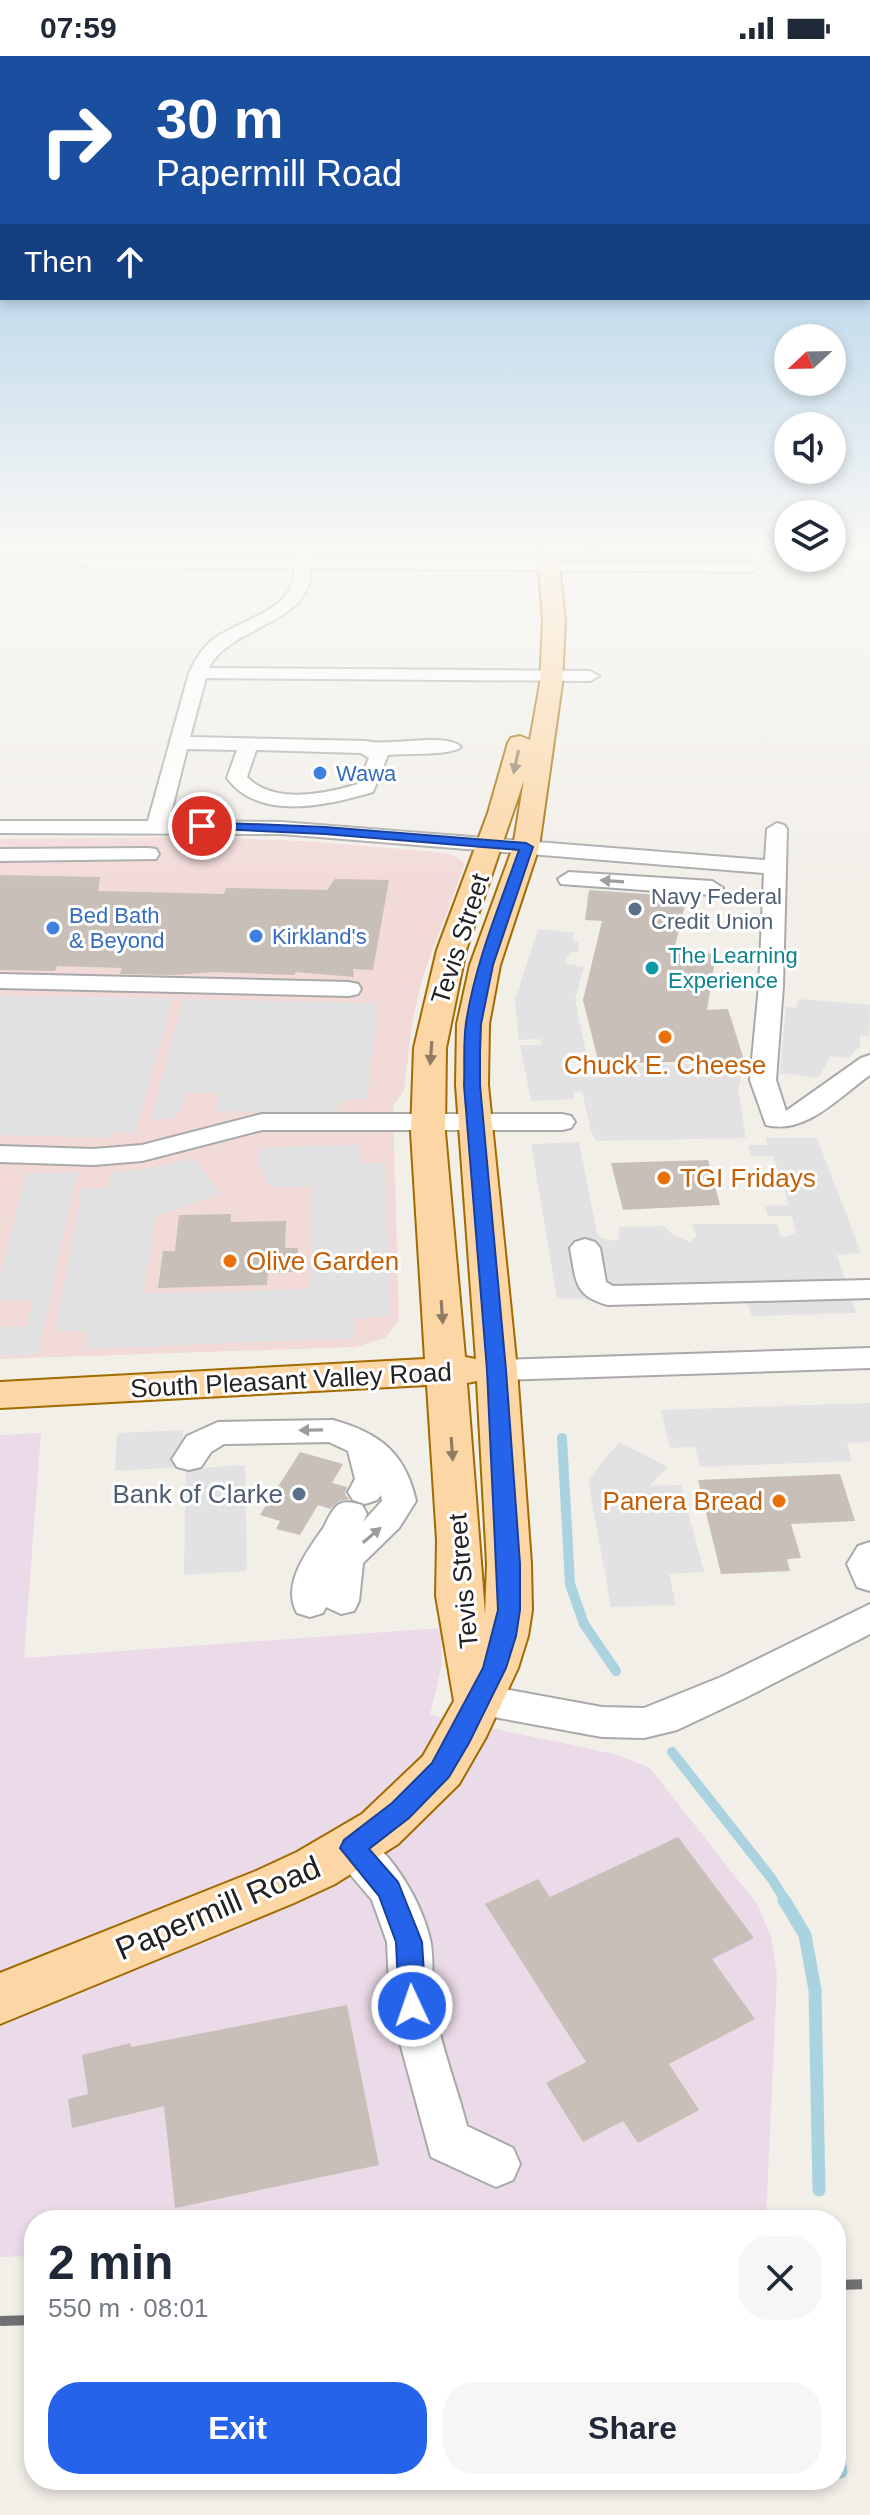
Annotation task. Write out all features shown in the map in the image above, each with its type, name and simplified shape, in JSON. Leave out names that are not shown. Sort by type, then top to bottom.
[{"type":"main road","points":[[535,660],[541,675]]},
{"type":"main road","points":[[541,675],[545,660]]},
{"type":"main road","name":"Tevis Street","points":[[477,1699],[459,1596],[459,1540],[430,1122],[430,1051],[439,993],[514,773],[541,675]]},
{"type":"main road","name":"Tevis Street","points":[[477,1699],[502,1648],[509,1610],[497,1370],[475,1123],[473,1024],[478,993],[526,847],[541,675]]},
{"type":"main road","name":"South Pleasant Valley Road","points":[[0,1395],[497,1370]]},
{"type":"main road","name":"Papermill Road","points":[[0,1999],[275,1887],[353,1848],[390,1820],[441,1770],[461,1737],[477,1699]]},
{"type":"street","points":[[157,826],[202,660]]},
{"type":"street","points":[[198,673],[590,676]]},
{"type":"street","points":[[179,743],[366,747],[376,751],[412,746],[451,747]]},
{"type":"street","points":[[248,745],[237,778],[242,787],[253,793],[300,800],[336,797],[366,788],[379,756],[376,751]]},
{"type":"street","points":[[0,827],[157,826],[311,830],[776,867]]},
{"type":"street","points":[[777,829],[771,986],[763,1080],[775,1119],[792,1119],[870,1063]]},
{"type":"street","points":[[0,855],[148,854]]},
{"type":"street","points":[[569,879],[712,888]]},
{"type":"street","points":[[0,981],[349,989]]},
{"type":"street","points":[[0,1154],[94,1157],[142,1153],[262,1122],[562,1122]]},
{"type":"street","points":[[585,1248],[592,1287],[608,1296],[870,1289]]},
{"type":"street","name":"South Pleasant Valley Road","points":[[497,1370],[870,1358]]},
{"type":"street","points":[[189,1459],[199,1444],[218,1433],[321,1429],[353,1438],[383,1460],[399,1501],[382,1527],[350,1554],[341,1578],[325,1602],[316,1566],[372,1479],[364,1448],[353,1438]]},
{"type":"street","points":[[870,1555],[865,1564],[870,1578]]},
{"type":"street","points":[[477,1699],[602,1722],[644,1723],[663,1719],[734,1687],[870,1618]]},
{"type":"street","points":[[353,1848],[389,1890],[409,1942],[412,2006],[448,2141],[496,2164]]},
{"type":"shaded area","points":[[194,837],[304,841],[427,851],[450,854],[463,861],[464,866],[423,976],[412,1024],[404,1091],[393,1106],[399,1321],[385,1338],[355,1347],[0,1359],[0,839]]},
{"type":"shaded area","points":[[538,929],[574,933],[572,940],[579,942],[578,951],[570,953],[564,963],[584,967],[575,999],[586,1052],[567,1053],[572,1077],[581,1077],[580,1067],[738,1063],[742,1073],[738,1090],[746,1138],[596,1141],[582,1091],[573,1092],[574,1099],[531,1101],[520,1045],[541,1045],[540,1039],[519,1040],[515,1000]]},
{"type":"shaded area","points":[[0,996],[173,998],[135,1133],[114,1133],[112,1138],[0,1135]]},
{"type":"shaded area","points":[[183,999],[378,1003],[367,1099],[350,1099],[338,1104],[336,1113],[216,1111],[220,1093],[187,1093],[175,1119],[151,1119]]},
{"type":"shaded area","points":[[798,999],[870,1005],[869,1036],[860,1035],[860,1046],[849,1058],[830,1056],[819,1078],[780,1073],[786,1007],[796,1008]]},
{"type":"shaded area","points":[[766,1138],[817,1138],[861,1253],[837,1255],[856,1313],[752,1316],[747,1303],[611,1305],[578,1298],[557,1299],[531,1144],[579,1142],[597,1233],[601,1238],[615,1241],[619,1238],[619,1227],[664,1226],[674,1236],[691,1242],[696,1236],[692,1224],[777,1224],[780,1235],[787,1237],[796,1232],[792,1216],[768,1216],[765,1206],[789,1205],[773,1156],[751,1156],[748,1145],[767,1145]]},
{"type":"shaded area","points":[[360,1145],[360,1163],[386,1163],[390,1317],[356,1318],[355,1338],[86,1349],[87,1331],[55,1331],[82,1188],[107,1188],[111,1173],[194,1158],[221,1194],[156,1216],[143,1294],[310,1289],[311,1187],[272,1187],[257,1166],[260,1147]]},
{"type":"shaded area","points":[[77,1173],[38,1354],[0,1355],[0,1327],[27,1326],[33,1301],[0,1300],[0,1276],[26,1174]]},
{"type":"shaded area","points":[[870,1403],[870,1442],[847,1443],[852,1461],[700,1467],[695,1447],[670,1448],[661,1410]]},
{"type":"shaded area","points":[[183,1430],[183,1445],[199,1444],[200,1468],[245,1465],[247,1571],[184,1575],[186,1467],[115,1471],[117,1433]]},
{"type":"shaded area","points":[[41,1433],[24,1658],[441,1628],[442,1664],[430,1715],[614,1754],[649,1767],[757,1904],[771,1936],[777,1976],[766,2210],[24,2210],[24,2256],[0,2257],[0,1435]]},
{"type":"shaded area","points":[[619,1442],[668,1467],[649,1486],[681,1485],[704,1572],[669,1574],[676,1605],[611,1607],[588,1480]]},
{"type":"building","points":[[0,875],[100,877],[98,891],[224,894],[226,888],[327,890],[335,879],[389,880],[373,970],[353,969],[354,977],[296,972],[294,975],[215,972],[173,975],[120,974],[122,968],[57,966],[55,971],[0,970]]},
{"type":"building","points":[[589,890],[687,897],[674,950],[716,954],[707,1010],[728,1009],[744,1060],[599,1064],[583,1000],[602,921],[585,920]]},
{"type":"building","name":"TGI Fridays","points":[[708,1160],[720,1205],[623,1210],[611,1163]]},
{"type":"building","name":"Olive Garden","points":[[231,1214],[231,1222],[286,1221],[285,1248],[298,1248],[298,1272],[268,1272],[267,1285],[158,1288],[163,1251],[175,1251],[179,1215]]},
{"type":"building","name":"Bank of Clarke","points":[[300,1452],[343,1464],[332,1483],[347,1487],[345,1494],[349,1499],[339,1501],[330,1509],[318,1505],[300,1535],[276,1529],[280,1521],[260,1515]]},
{"type":"building","points":[[840,1474],[855,1521],[791,1524],[801,1558],[787,1559],[790,1571],[721,1574],[698,1480]]},
{"type":"building","points":[[678,1837],[754,1938],[712,1959],[755,2019],[669,2064],[699,2110],[638,2143],[623,2121],[583,2142],[546,2083],[586,2062],[485,1904],[538,1879],[550,1897]]},
{"type":"building","points":[[347,2005],[379,2165],[175,2208],[164,2106],[72,2128],[68,2099],[88,2094],[82,2055],[130,2043],[131,2047]]},
{"type":"waterway","points":[[562,1438],[570,1584],[584,1624],[616,1671]]},
{"type":"waterway","points":[[672,1752],[772,1879],[786,1902]]},
{"type":"waterway","points":[[784,1900],[805,1935],[815,1990],[819,2190]]},
{"type":"railway","points":[[846,2285],[870,2284]]},
{"type":"railway","points":[[0,2321],[24,2320]]},
{"type":"place","name":"Wawa","points":[[320,773]]},
{"type":"place","name":"Navy Federal Credit Union","points":[[635,909]]},
{"type":"place","name":"Bed Bath & Beyond","points":[[53,928]]},
{"type":"place","name":"Kirkland's","points":[[256,936]]},
{"type":"place","name":"The Learning Experience","points":[[652,968]]},
{"type":"place","name":"Chuck E. Cheese","points":[[665,1037]]},
{"type":"place","name":"TGI Fridays","points":[[664,1178]]},
{"type":"place","name":"Olive Garden","points":[[230,1261]]},
{"type":"place","name":"Bank of Clarke","points":[[299,1494]]},
{"type":"place","name":"Panera Bread","points":[[779,1501]]},
{"type":"route","points":[[202,826],[325,830],[526,847],[485,965],[473,1024],[472,1085],[497,1370],[509,1564],[509,1610],[505,1636],[494,1668],[461,1737],[441,1770],[401,1811],[353,1848],[389,1890],[409,1942],[412,2006]]}]
